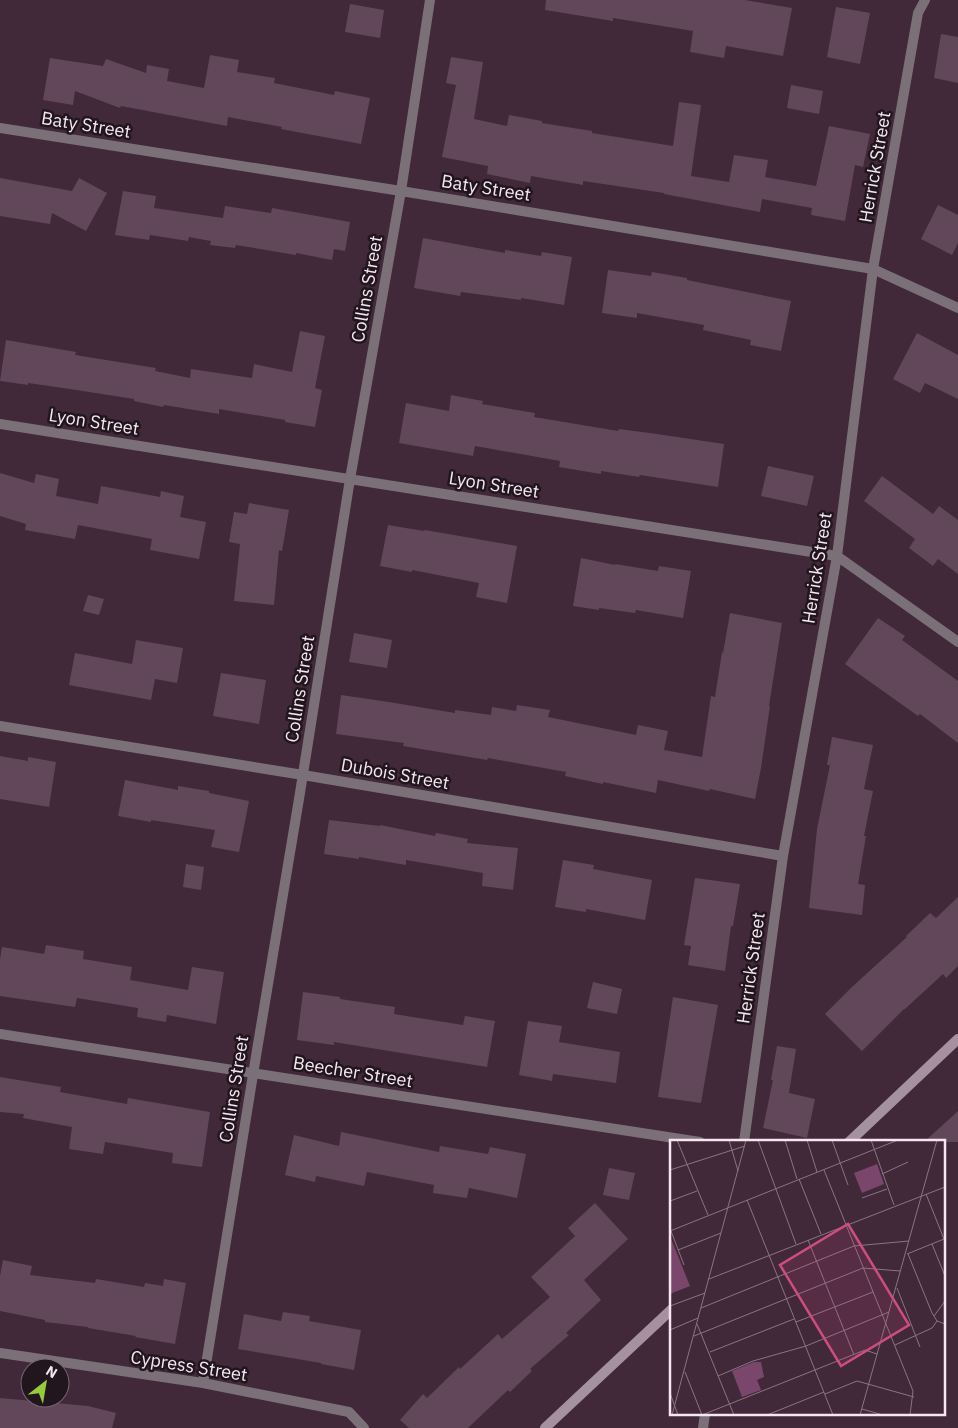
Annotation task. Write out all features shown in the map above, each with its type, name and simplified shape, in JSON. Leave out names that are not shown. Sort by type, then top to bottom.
[{"type":"main road","points":[[851,1140],[958,1040]]},
{"type":"main road","points":[[544,1428],[670,1311]]},
{"type":"street","name":"Collins Street","points":[[203,1383],[350,479],[401,190],[430,0]]},
{"type":"street","name":"Herrick Street","points":[[744,1140],[784,856],[837,556],[873,269],[918,13],[925,0]]},
{"type":"street","name":"Baty Street","points":[[0,128],[401,190],[873,269],[958,308]]},
{"type":"street","name":"Lyon Street","points":[[0,424],[837,556],[958,642]]},
{"type":"street","name":"Dubois Street","points":[[0,726],[784,856]]},
{"type":"street","name":"Beecher Street","points":[[0,1034],[687,1140]]},
{"type":"street","name":"Cypress Street","points":[[0,1353],[203,1383],[349,1412],[364,1428]]},
{"type":"building","points":[[546,0],[745,0],[792,8],[783,56],[726,46],[724,58],[690,52],[693,31],[613,18],[613,21],[545,10]]},
{"type":"building","points":[[350,4],[384,10],[380,38],[345,32]]},
{"type":"building","points":[[836,7],[870,13],[860,64],[827,57]]},
{"type":"building","points":[[941,34],[958,37],[958,83],[934,78]]},
{"type":"building","points":[[210,55],[239,60],[237,72],[275,78],[274,83],[334,95],[335,91],[370,98],[361,144],[228,117],[227,126],[121,106],[120,108],[75,91],[73,105],[43,100],[50,58],[103,66],[106,59],[146,73],[147,65],[169,69],[167,81],[204,88]]},
{"type":"building","points":[[451,57],[483,62],[474,119],[507,126],[509,115],[542,121],[542,123],[592,131],[592,133],[673,146],[679,102],[701,105],[691,176],[729,182],[734,155],[768,160],[765,177],[816,186],[829,126],[870,134],[863,167],[855,165],[845,221],[811,215],[812,208],[762,199],[760,212],[664,193],[583,181],[583,185],[531,176],[530,183],[487,174],[488,166],[442,157],[456,85],[446,83]]},
{"type":"building","points":[[791,85],[823,91],[819,114],[787,108]]},
{"type":"building","points":[[0,178],[72,191],[79,178],[107,193],[86,231],[52,213],[50,224],[0,216]]},
{"type":"building","points":[[123,191],[156,196],[154,208],[223,218],[225,206],[271,213],[272,208],[350,222],[345,251],[334,249],[332,260],[236,245],[235,248],[210,245],[211,241],[189,237],[188,241],[150,235],[149,240],[115,235]]},
{"type":"building","points":[[938,205],[958,215],[958,243],[952,255],[921,239]]},
{"type":"building","points":[[423,238],[505,253],[505,250],[541,256],[542,252],[572,257],[564,305],[521,298],[521,300],[461,292],[460,296],[414,288]]},
{"type":"building","points":[[608,270],[651,276],[652,272],[791,301],[781,351],[750,345],[751,340],[703,330],[704,325],[637,313],[637,318],[602,313]]},
{"type":"building","points":[[300,331],[325,336],[315,388],[322,390],[315,427],[219,409],[219,414],[164,405],[163,407],[134,401],[134,399],[28,383],[28,385],[0,381],[6,340],[76,352],[75,355],[156,368],[155,371],[190,378],[191,369],[252,378],[254,364],[292,372]]},
{"type":"building","points":[[917,333],[958,355],[958,399],[925,383],[920,393],[893,379]]},
{"type":"building","points":[[451,395],[483,401],[482,404],[535,413],[534,417],[618,431],[619,429],[724,444],[718,487],[640,475],[639,477],[601,471],[601,474],[559,467],[560,461],[475,446],[473,456],[399,443],[406,403],[449,411]]},
{"type":"building","points":[[768,466],[814,476],[807,506],[761,496]]},
{"type":"building","points":[[0,473],[34,483],[36,474],[59,479],[56,496],[98,504],[101,486],[160,497],[161,491],[184,496],[180,517],[206,522],[199,559],[150,550],[152,539],[78,525],[75,539],[25,530],[26,524],[0,516]]},
{"type":"building","points":[[882,476],[933,514],[939,506],[958,520],[958,574],[938,559],[933,566],[909,548],[915,539],[864,501]]},
{"type":"building","points":[[249,503],[289,510],[282,551],[279,550],[274,605],[234,601],[240,544],[229,542],[234,512],[247,514]]},
{"type":"building","points":[[388,525],[517,546],[507,603],[476,597],[479,583],[380,566]]},
{"type":"building","points":[[581,558],[658,571],[659,566],[691,571],[683,618],[636,610],[635,613],[573,606]]},
{"type":"building","points":[[88,595],[104,599],[99,615],[83,611]]},
{"type":"building","points":[[730,613],[782,623],[755,799],[658,780],[656,793],[565,776],[566,772],[488,758],[487,760],[403,746],[404,743],[336,734],[341,695],[455,713],[455,710],[491,715],[492,707],[516,711],[517,705],[550,710],[548,717],[636,735],[638,725],[668,731],[664,750],[702,757],[711,696],[715,697]]},
{"type":"building","points":[[878,618],[905,636],[902,640],[958,681],[958,743],[920,714],[918,716],[845,664]]},
{"type":"building","points":[[354,633],[392,640],[387,668],[349,662]]},
{"type":"building","points":[[136,640],[183,648],[177,683],[155,679],[151,700],[69,685],[75,653],[132,664]]},
{"type":"building","points":[[221,673],[266,680],[259,724],[213,716]]},
{"type":"building","points":[[832,737],[873,745],[864,789],[873,791],[864,836],[866,836],[858,884],[865,885],[862,915],[809,908],[817,829],[830,765],[827,765]]},
{"type":"building","points":[[0,756],[28,761],[28,757],[56,762],[49,807],[0,799]]},
{"type":"building","points":[[125,780],[178,790],[178,786],[209,791],[209,793],[249,801],[239,852],[211,847],[215,830],[118,816]]},
{"type":"building","points":[[329,820],[380,825],[435,836],[436,833],[468,839],[467,843],[518,848],[513,890],[482,886],[483,873],[406,860],[406,865],[359,857],[359,859],[324,854]]},
{"type":"building","points":[[563,860],[594,865],[593,869],[652,880],[645,920],[586,909],[586,912],[555,907]]},
{"type":"building","points":[[186,864],[204,867],[201,890],[183,887]]},
{"type":"building","points":[[695,878],[740,884],[733,926],[731,926],[725,971],[688,965],[691,946],[684,945]]},
{"type":"building","points":[[958,897],[958,966],[946,978],[943,974],[904,1009],[862,1051],[825,1014],[930,913],[936,918]]},
{"type":"building","points":[[46,945],[84,951],[83,959],[132,967],[130,980],[188,990],[192,967],[224,972],[216,1024],[167,1015],[166,1022],[137,1017],[138,1008],[77,998],[75,1007],[0,996],[0,959],[2,947],[44,954]]},
{"type":"building","points":[[593,982],[622,989],[617,1014],[587,1008]]},
{"type":"building","points":[[303,992],[395,1007],[394,1014],[463,1025],[465,1016],[495,1021],[487,1067],[334,1042],[334,1045],[297,1040]]},
{"type":"building","points":[[673,997],[718,1005],[701,1103],[658,1097]]},
{"type":"building","points":[[528,1021],[562,1026],[559,1042],[620,1052],[616,1083],[553,1074],[552,1081],[519,1075]]},
{"type":"building","points":[[777,1046],[796,1049],[789,1093],[815,1099],[807,1138],[763,1128],[773,1080],[771,1080]]},
{"type":"building","points":[[0,1077],[61,1087],[60,1092],[127,1104],[128,1098],[210,1112],[202,1167],[172,1163],[173,1153],[105,1142],[103,1154],[69,1149],[72,1127],[23,1118],[24,1114],[0,1112]]},
{"type":"building","points":[[958,1111],[958,1142],[926,1140]]},
{"type":"building","points":[[341,1132],[439,1152],[440,1146],[488,1154],[490,1147],[526,1154],[517,1198],[469,1188],[467,1198],[433,1193],[434,1185],[367,1172],[364,1186],[316,1176],[315,1182],[285,1175],[294,1135],[339,1146]]},
{"type":"building","points":[[609,1168],[635,1173],[629,1200],[603,1195]]},
{"type":"building","points":[[595,1203],[628,1239],[584,1280],[601,1300],[566,1333],[569,1335],[530,1369],[532,1371],[510,1392],[508,1390],[468,1428],[409,1428],[400,1420],[423,1394],[427,1398],[459,1367],[460,1369],[498,1334],[502,1339],[550,1297],[531,1277],[575,1236],[568,1228]]},
{"type":"building","points":[[3,1260],[32,1266],[30,1275],[95,1283],[96,1279],[144,1287],[145,1283],[163,1286],[164,1279],[186,1283],[175,1344],[88,1327],[45,1322],[45,1320],[0,1311],[0,1276]]},
{"type":"building","points":[[283,1312],[310,1316],[309,1321],[361,1330],[354,1370],[238,1349],[244,1314],[281,1321]]},
{"type":"building","points":[[0,1398],[20,1400],[20,1408],[70,1408],[70,1404],[88,1406],[116,1413],[112,1428],[0,1428]]}]
